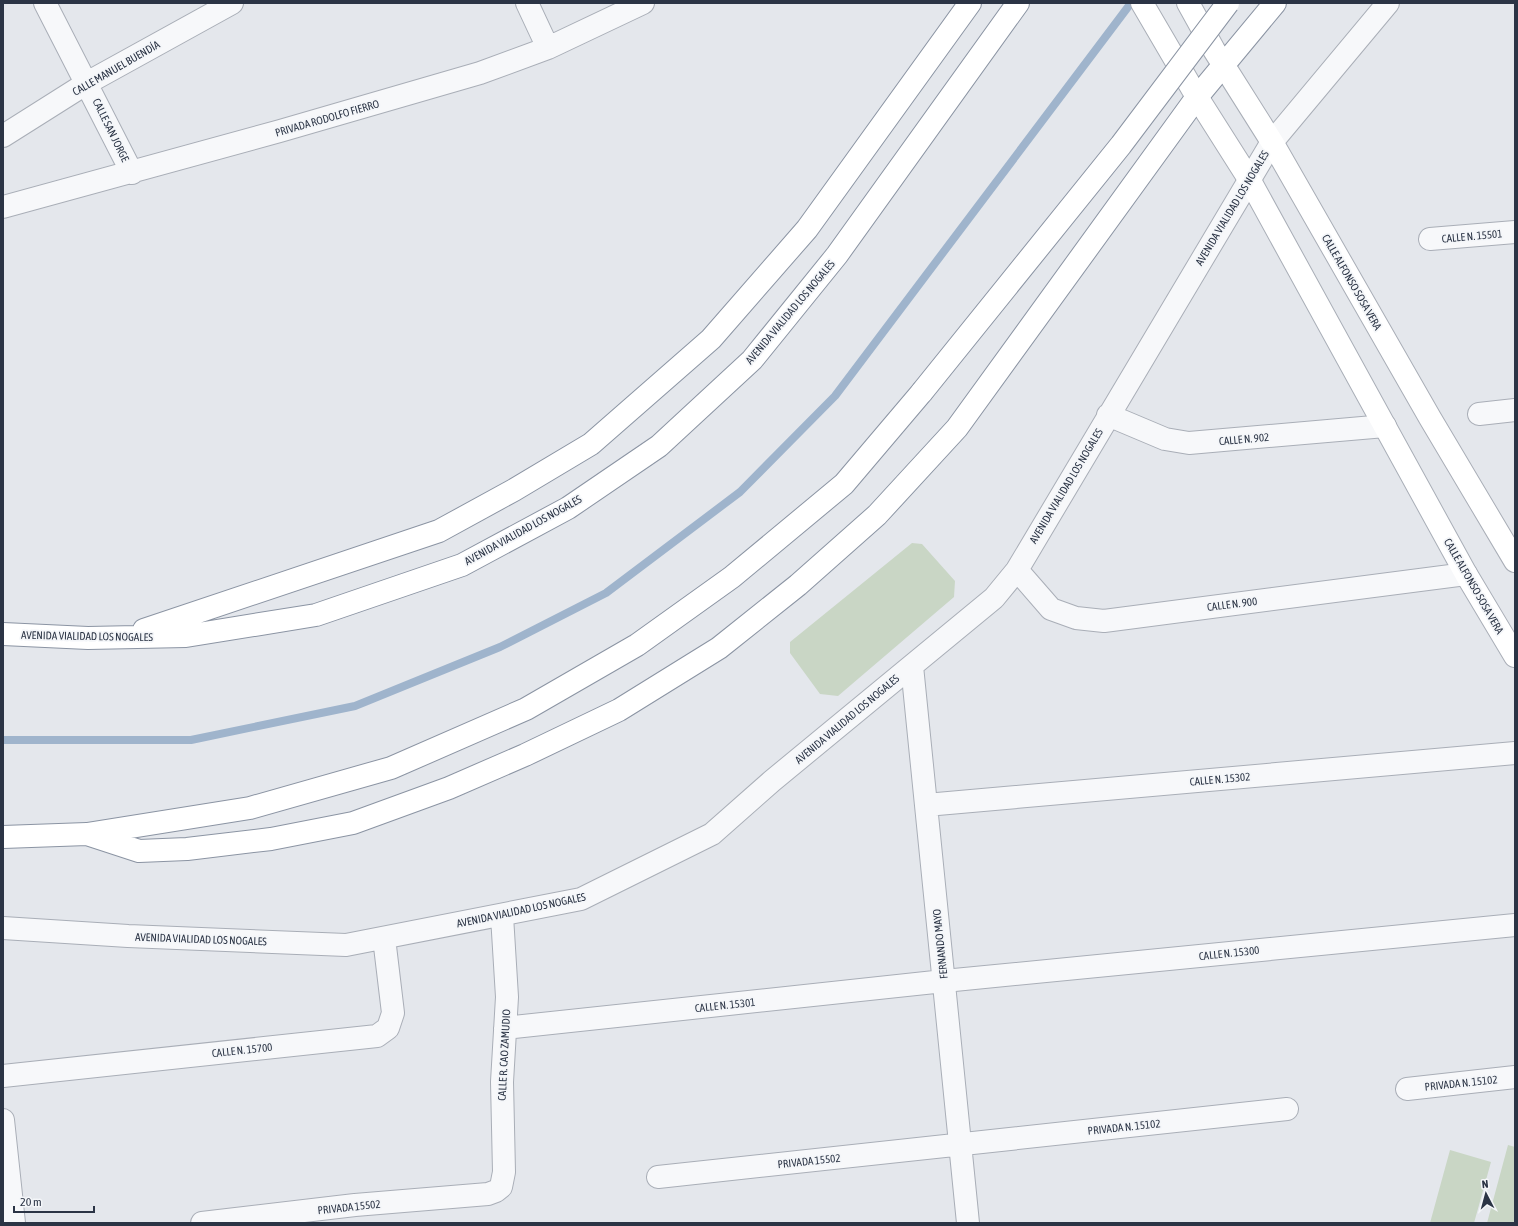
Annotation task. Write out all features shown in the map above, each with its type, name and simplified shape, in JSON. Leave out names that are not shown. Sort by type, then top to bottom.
[{"type":"main road","points":[[121,638],[439,531],[514,490],[591,444],[711,338],[807,229],[970,3]]},
{"type":"main road","name":"AVENIDA VIALIDAD LOS NOGALES","points":[[3,634],[121,638],[186,636],[316,615],[462,565],[568,508],[659,446],[752,360],[837,255],[1018,3]]},
{"type":"main road","name":"CALLE ALFONSO SOSA VERA","points":[[1142,3],[1192,88],[1249,179],[1466,574],[1515,656]]},
{"type":"main road","name":"CALLE ALFONSO SOSA VERA","points":[[1188,3],[1219,58],[1272,142],[1430,418],[1515,561]]},
{"type":"main road","points":[[3,838],[87,834],[250,808],[391,768],[526,709],[637,645],[732,577],[844,484],[922,392],[1121,145],[1228,3]]},
{"type":"main road","points":[[87,834],[139,851],[187,849],[271,839],[353,823],[449,788],[525,755],[619,710],[719,648],[798,585],[877,515],[957,428],[1192,88],[1219,58],[1275,3]]},
{"type":"street","name":"CALLE SAN JORGE","points":[[45,3],[132,173]]},
{"type":"street","name":"CALLE MANUEL BUENDÍA","points":[[3,136],[87,83],[232,3]]},
{"type":"street","points":[[527,3],[548,48]]},
{"type":"street","name":"PRIVADA RODOLFO FIERRO","points":[[3,207],[132,173],[480,74],[548,48],[643,3]]},
{"type":"street","name":"AVENIDA VIALIDAD LOS NOGALES","points":[[3,928],[128,936],[346,945],[502,916],[581,899],[712,834],[772,781],[994,598],[1017,570],[1272,142],[1388,3]]},
{"type":"street","name":"CALLE N. 15501","points":[[1430,240],[1515,232]]},
{"type":"street","points":[[1479,414],[1515,410]]},
{"type":"street","name":"CALLE N. 902","points":[[1108,415],[1165,440],[1189,443],[1385,426]]},
{"type":"street","name":"CALLE N. 900","points":[[1017,570],[1051,610],[1076,618],[1104,621],[1466,574]]},
{"type":"street","name":"FERNANDO MAYO","points":[[912,666],[968,1223]]},
{"type":"street","name":"CALLE N. 15302","points":[[926,805],[1515,753]]},
{"type":"street","name":"CALLE R. CAO ZAMUDIO","points":[[496,1192],[501,1187],[504,1180],[502,1082],[507,997],[502,916]]},
{"type":"street","name":"CALLE N. 15300","points":[[944,981],[1515,925]]},
{"type":"street","name":"CALLE N. 15700","points":[[3,1076],[377,1036],[388,1028],[393,1013],[384,938]]},
{"type":"street","name":"CALLE N. 15301","points":[[505,1028],[944,981]]},
{"type":"street","name":"PRIVADA N. 15102","points":[[1407,1089],[1515,1077]]},
{"type":"street","name":"PRIVADA N. 15102","points":[[960,1145],[1287,1109]]},
{"type":"street","points":[[3,1120],[14,1223]]},
{"type":"street","name":"PRIVADA 15502","points":[[658,1177],[960,1145]]},
{"type":"street","name":"PRIVADA 15502","points":[[202,1223],[355,1205],[473,1196],[496,1192]]},
{"type":"green space","points":[[912,543],[922,544],[955,581],[954,597],[838,696],[820,694],[790,653],[790,642]]},
{"type":"green space","points":[[1508,1145],[1515,1147],[1515,1223],[1487,1223]]},
{"type":"green space","points":[[1450,1150],[1491,1162],[1474,1223],[1430,1223]]},
{"type":"waterway","points":[[3,740],[191,740],[355,706],[500,647],[606,593],[740,492],[835,396],[1131,3]]}]
